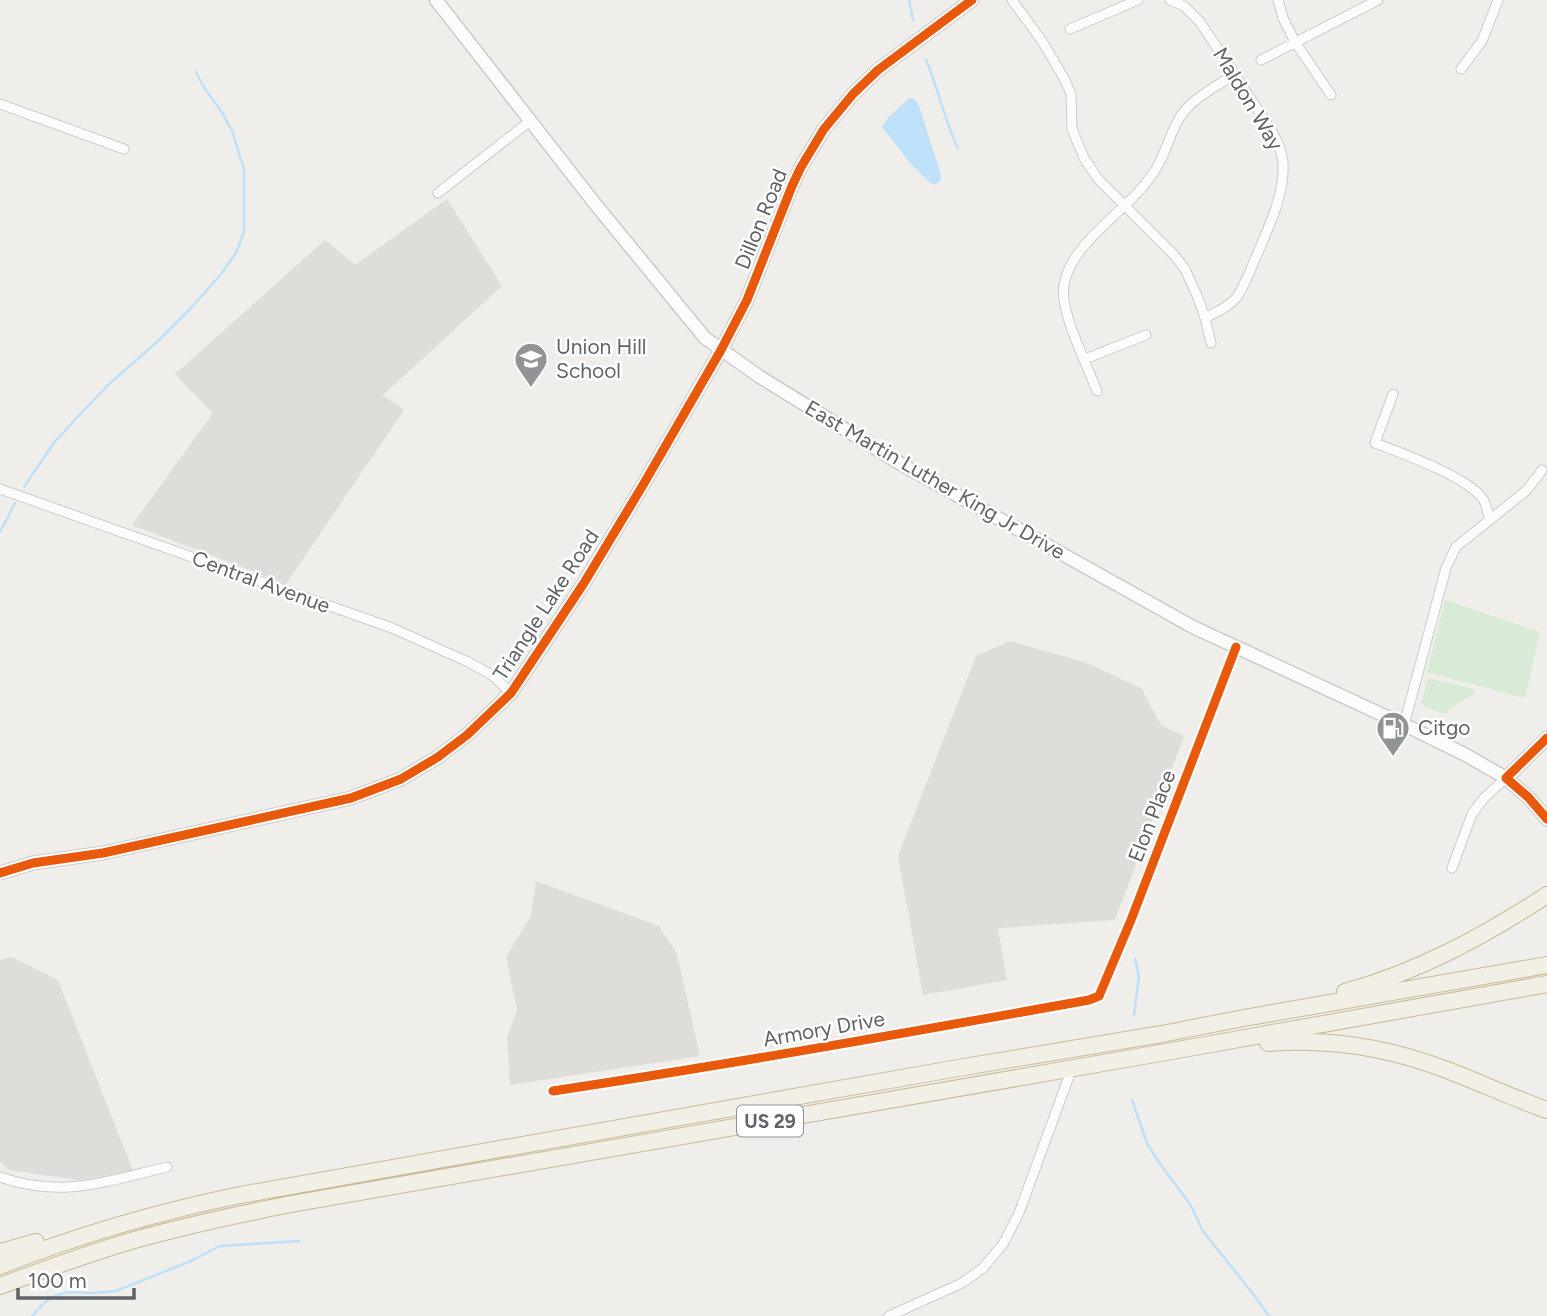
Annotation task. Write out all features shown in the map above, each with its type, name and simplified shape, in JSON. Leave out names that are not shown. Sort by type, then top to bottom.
[{"type":"highway","points":[[1244,1018],[1356,989],[1416,967],[1468,943],[1547,895]]},
{"type":"highway","name":"US 29","points":[[0,1266],[110,1228],[240,1195],[1547,965]]},
{"type":"highway","name":"US 29","points":[[0,1286],[138,1239],[291,1204],[1547,984]]},
{"type":"highway","points":[[1172,1051],[1283,1042],[1341,1043],[1368,1047],[1423,1061],[1547,1110]]},
{"type":"highway","points":[[0,1252],[78,1231],[110,1228]]},
{"type":"highway","points":[[0,1297],[81,1257]]},
{"type":"street","name":"East Martin Luther King Jr Drive","points":[[436,0],[657,281],[705,338],[721,350],[901,464],[1193,627],[1466,755],[1506,778],[1528,797],[1547,819]]},
{"type":"street","name":"Dillon Road","points":[[721,350],[747,300],[801,167],[824,130],[853,94],[878,70],[972,0]]},
{"type":"street","points":[[1012,0],[1042,41],[1065,80],[1071,94],[1073,129],[1084,158],[1098,179],[1174,255],[1192,283],[1211,343]]},
{"type":"street","points":[[1070,29],[1138,0]]},
{"type":"street","name":"Maldon Way","points":[[1170,0],[1184,6],[1200,22],[1278,142],[1283,164],[1281,188],[1269,225],[1244,284],[1230,304],[1205,318]]},
{"type":"street","points":[[1278,0],[1283,18],[1295,42],[1331,95]]},
{"type":"street","points":[[1261,60],[1378,0]]},
{"type":"street","points":[[1461,69],[1482,41],[1498,0]]},
{"type":"street","points":[[1097,390],[1064,305],[1064,282],[1068,272],[1089,240],[1144,186],[1162,158],[1176,125],[1187,108],[1235,74]]},
{"type":"street","points":[[0,104],[124,149]]},
{"type":"street","points":[[438,193],[530,121]]},
{"type":"street","points":[[1085,359],[1146,335]]},
{"type":"street","name":"Triangle Lake Road","points":[[0,873],[33,863],[116,850],[351,798],[401,779],[438,757],[467,735],[511,693],[584,583],[721,350]]},
{"type":"street","points":[[1393,394],[1375,443],[1432,466],[1471,488],[1483,499],[1490,520]]},
{"type":"street","points":[[1404,725],[1452,553],[1527,490],[1542,470]]},
{"type":"street","name":"Central Avenue","points":[[0,489],[392,628],[466,661],[492,676],[511,693]]},
{"type":"street","name":"Elon Place","points":[[1099,996],[1237,648]]},
{"type":"street","points":[[1452,868],[1472,814],[1484,798],[1547,738]]},
{"type":"street","name":"Armory Drive","points":[[553,1091],[972,1021],[1099,996]]},
{"type":"street","points":[[889,1316],[962,1283],[983,1268],[1003,1244],[1018,1213],[1072,1068]]},
{"type":"street","points":[[0,1177],[44,1188],[68,1188],[97,1184],[167,1167]]},
{"type":"shaded area","points":[[447,199],[502,286],[383,395],[404,410],[286,584],[132,525],[213,413],[175,374],[325,240],[355,265]]},
{"type":"shaded area","points":[[1010,641],[1084,662],[1141,688],[1161,725],[1184,736],[1115,920],[998,928],[1007,980],[923,995],[898,856],[976,656]]},
{"type":"shaded area","points":[[536,881],[659,926],[677,954],[700,1056],[510,1085],[507,1038],[517,1010],[506,957],[531,916]]},
{"type":"shaded area","points":[[12,957],[58,980],[133,1171],[78,1180],[9,1170],[0,1162],[0,960]]},
{"type":"green space","points":[[1445,600],[1540,632],[1525,698],[1427,672]]},
{"type":"green space","points":[[1428,678],[1475,689],[1473,695],[1453,706],[1445,714],[1421,705]]},
{"type":"water","points":[[909,98],[918,103],[940,172],[941,180],[935,185],[911,164],[882,127]]},
{"type":"waterway","points":[[909,0],[913,20]]},
{"type":"waterway","points":[[926,60],[958,148]]},
{"type":"waterway","points":[[24,487],[53,444],[70,425],[110,383],[192,307],[236,253],[244,232],[244,169],[232,131],[196,72]]},
{"type":"waterway","points":[[0,532],[15,503]]},
{"type":"waterway","points":[[1134,1015],[1139,977],[1135,959]]},
{"type":"waterway","points":[[1132,1100],[1147,1143],[1158,1161],[1190,1204],[1203,1231],[1269,1316]]},
{"type":"waterway","points":[[32,1316],[55,1296],[68,1292],[116,1291],[191,1261],[220,1246],[300,1241]]},
{"type":"cycle path","points":[[0,873],[33,863],[103,853],[351,798],[401,779],[438,757],[467,735],[511,693],[584,583],[643,485],[747,300],[792,186],[824,129],[853,94],[878,70],[972,0]]},
{"type":"cycle path","points":[[553,1091],[888,1036],[1099,996],[1236,647]]},
{"type":"cycle path","points":[[1547,738],[1506,778],[1528,797],[1547,819]]},
{"type":"place","name":"Union Hill School","points":[[531,389]]},
{"type":"place","name":"Citgo","points":[[1393,758]]}]
